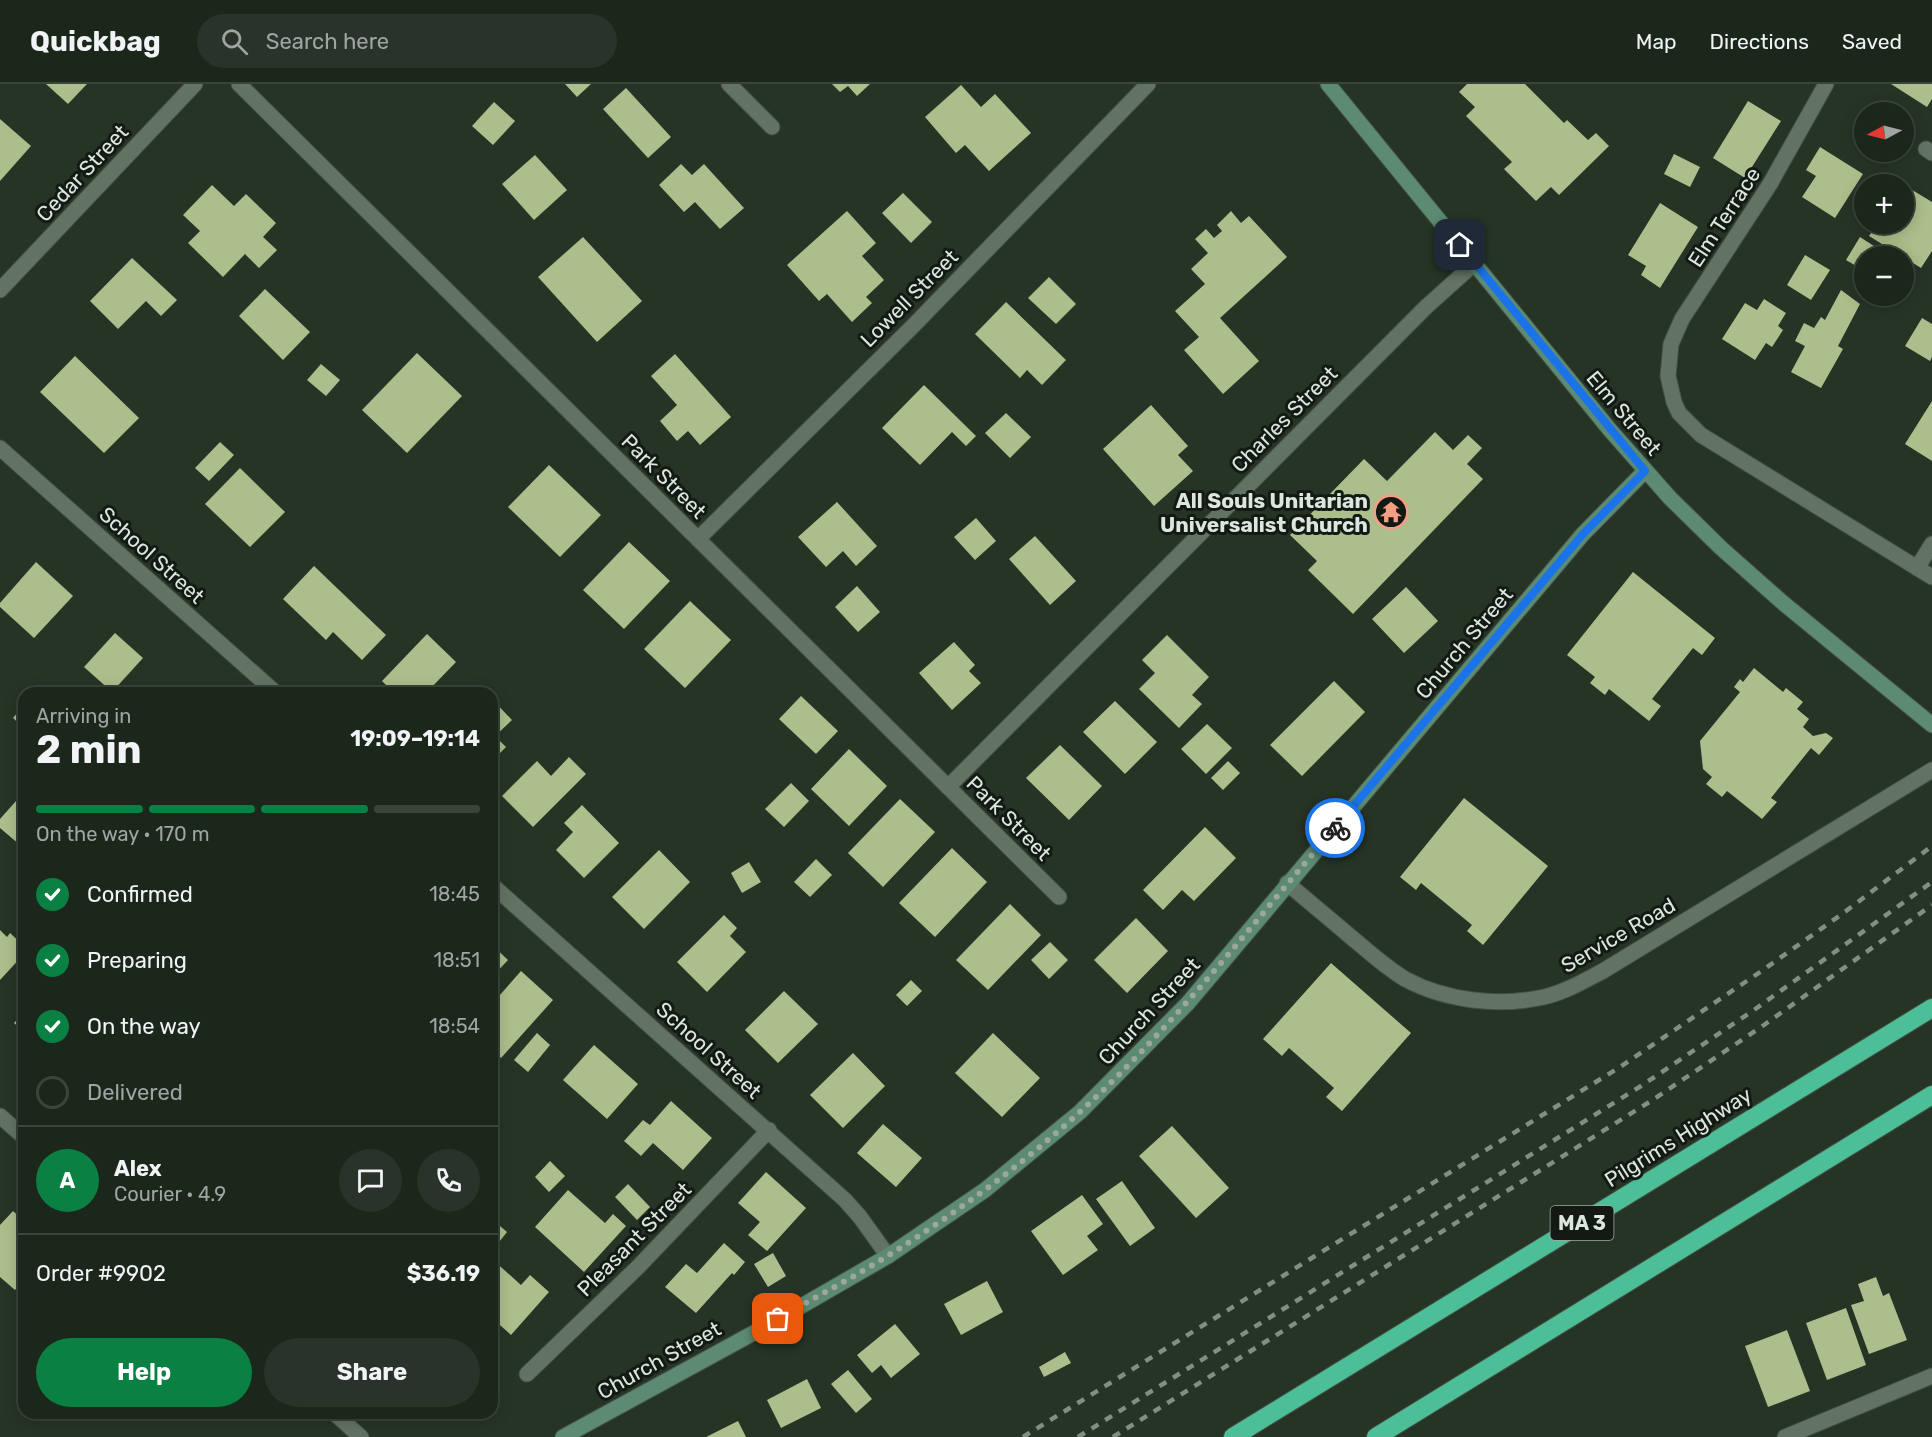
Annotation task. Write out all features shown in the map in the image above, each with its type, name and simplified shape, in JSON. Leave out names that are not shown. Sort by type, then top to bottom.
[{"type":"highway","name":"Pilgrims Highway","points":[[1233,1437],[1932,1008]]},
{"type":"highway","points":[[1376,1437],[1932,1095]]},
{"type":"main road","name":"Elm Street","points":[[1328,84],[1645,471],[1696,524],[1752,575],[1932,725]]},
{"type":"main road","name":"Church Street","points":[[563,1437],[888,1256],[985,1190],[1080,1112],[1188,1003],[1583,534],[1645,471]]},
{"type":"street","name":"Cedar Street","points":[[0,290],[195,84]]},
{"type":"street","name":"Park Street","points":[[239,84],[1059,897]]},
{"type":"street","points":[[729,84],[772,127]]},
{"type":"street","name":"Lowell Street","points":[[698,539],[913,326],[1148,84]]},
{"type":"street","name":"Elm Terrace","points":[[1668,376],[1671,344],[1676,331],[1770,184],[1826,84]]},
{"type":"street","name":"Charles Street","points":[[948,787],[1426,307],[1475,263]]},
{"type":"street","name":"Elm Street","points":[[1668,376],[1678,413],[1701,435],[1932,577]]},
{"type":"street","name":"School Street","points":[[0,448],[269,687]]},
{"type":"street","points":[[1917,568],[1932,544]]},
{"type":"street","name":"Service Road","points":[[1287,883],[1388,968],[1423,987],[1460,998],[1482,1001],[1512,1001],[1544,997],[1603,971],[1932,770]]},
{"type":"street","name":"School Street","points":[[498,890],[845,1200],[888,1256]]},
{"type":"street","points":[[0,1116],[18,1132]]},
{"type":"street","name":"Pleasant Street","points":[[527,1374],[638,1267],[769,1130]]},
{"type":"street","points":[[1785,1437],[1932,1376]]},
{"type":"street","points":[[341,1419],[362,1437]]},
{"type":"building","points":[[46,84],[87,84],[68,104]]},
{"type":"building","points":[[565,84],[591,84],[577,97]]},
{"type":"building","points":[[832,84],[870,84],[857,96],[848,86],[840,92]]},
{"type":"building","points":[[1467,84],[1525,84],[1564,123],[1567,120],[1588,140],[1596,133],[1609,146],[1559,195],[1551,187],[1536,201],[1504,169],[1512,162],[1466,116],[1475,107],[1459,92]]},
{"type":"building","points":[[1891,84],[1932,84],[1932,99],[1927,107]]},
{"type":"building","points":[[961,85],[981,107],[995,94],[1031,133],[989,171],[965,145],[956,153],[925,117]]},
{"type":"building","points":[[626,88],[671,137],[648,158],[603,109]]},
{"type":"building","points":[[1748,101],[1781,121],[1745,178],[1713,158]]},
{"type":"building","points":[[494,102],[515,121],[493,145],[472,126]]},
{"type":"building","points":[[0,119],[31,146],[0,181]]},
{"type":"building","points":[[1820,147],[1863,174],[1854,174],[1854,188],[1835,218],[1802,197],[1816,176],[1806,170]]},
{"type":"building","points":[[1674,154],[1700,167],[1690,187],[1664,174]]},
{"type":"building","points":[[535,155],[567,190],[534,220],[502,184]]},
{"type":"building","points":[[681,164],[692,175],[704,164],[744,208],[720,229],[695,202],[684,212],[659,185]]},
{"type":"building","points":[[212,185],[234,206],[246,194],[276,223],[263,237],[277,250],[259,268],[245,254],[223,277],[188,243],[200,231],[183,215]]},
{"type":"building","points":[[1914,191],[1932,202],[1932,251],[1921,268],[1914,264],[1914,246],[1885,246],[1869,236],[1870,234],[1914,234]]},
{"type":"building","points":[[903,193],[932,222],[911,243],[882,213]]},
{"type":"building","points":[[1660,203],[1698,227],[1660,288],[1641,275],[1646,266],[1628,255]]},
{"type":"building","points":[[847,211],[876,243],[862,256],[884,280],[866,297],[872,303],[852,322],[827,294],[819,301],[787,265]]},
{"type":"building","points":[[1231,211],[1241,223],[1249,216],[1287,257],[1220,318],[1259,361],[1223,394],[1184,350],[1199,337],[1175,311],[1205,284],[1191,269],[1208,253],[1195,239],[1206,229],[1214,238],[1222,231],[1217,225]]},
{"type":"building","points":[[583,237],[642,301],[597,342],[538,277]]},
{"type":"building","points":[[1860,237],[1874,246],[1855,246]]},
{"type":"building","points":[[1854,247],[1854,265],[1846,260]]},
{"type":"building","points":[[1805,255],[1830,270],[1811,300],[1787,285]]},
{"type":"building","points":[[132,258],[177,300],[161,316],[146,301],[118,329],[90,301]]},
{"type":"building","points":[[1049,277],[1076,304],[1056,324],[1028,298]]},
{"type":"building","points":[[265,289],[310,332],[283,360],[239,316]]},
{"type":"building","points":[[1841,290],[1854,300],[1854,306],[1859,306],[1838,346],[1843,349],[1821,388],[1791,372],[1805,346],[1795,341],[1804,323],[1814,328],[1821,317],[1825,320]]},
{"type":"building","points":[[1764,299],[1786,313],[1778,326],[1783,330],[1772,347],[1766,343],[1755,360],[1722,339],[1745,303],[1757,310]]},
{"type":"building","points":[[1006,302],[1066,360],[1042,385],[1027,370],[1020,378],[975,334]]},
{"type":"building","points":[[1922,318],[1932,324],[1930,361],[1905,346]]},
{"type":"building","points":[[417,353],[462,396],[407,453],[362,410]]},
{"type":"building","points":[[675,354],[731,417],[700,445],[688,431],[677,441],[660,421],[677,405],[651,376]]},
{"type":"building","points":[[75,356],[139,418],[104,453],[40,392]]},
{"type":"building","points":[[321,364],[340,380],[326,396],[307,380]]},
{"type":"building","points":[[924,385],[976,436],[966,446],[952,432],[920,465],[882,428]]},
{"type":"building","points":[[1932,401],[1932,461],[1905,444]]},
{"type":"building","points":[[1151,405],[1188,446],[1178,455],[1193,471],[1154,506],[1103,449]]},
{"type":"building","points":[[1006,413],[1031,437],[1010,458],[985,433]]},
{"type":"building","points":[[1435,432],[1453,450],[1468,435],[1482,448],[1467,464],[1483,479],[1353,614],[1308,570],[1317,561],[1290,535],[1364,459],[1387,481]]},
{"type":"building","points":[[220,442],[234,455],[209,481],[195,468]]},
{"type":"building","points":[[549,465],[601,515],[560,557],[508,507]]},
{"type":"building","points":[[240,468],[285,512],[250,547],[205,504]]},
{"type":"building","points":[[837,502],[877,546],[856,566],[843,551],[826,567],[798,537]]},
{"type":"building","points":[[976,518],[996,541],[975,560],[954,537]]},
{"type":"building","points":[[1035,536],[1076,581],[1050,605],[1009,559]]},
{"type":"building","points":[[629,542],[670,581],[624,629],[583,590]]},
{"type":"building","points":[[36,562],[73,596],[34,638],[0,607],[0,603]]},
{"type":"building","points":[[314,566],[386,635],[362,660],[333,632],[326,640],[283,599]]},
{"type":"building","points":[[1633,572],[1715,638],[1702,655],[1693,648],[1652,699],[1661,706],[1649,721],[1609,689],[1605,695],[1590,683],[1595,677],[1567,655]]},
{"type":"building","points":[[857,586],[880,612],[858,632],[835,607]]},
{"type":"building","points":[[1406,587],[1438,621],[1404,653],[1372,619]]},
{"type":"building","points":[[690,601],[731,640],[685,688],[644,649]]},
{"type":"building","points":[[115,633],[143,658],[117,687],[106,687],[84,667]]},
{"type":"building","points":[[427,634],[456,662],[432,687],[388,687],[382,681]]},
{"type":"building","points":[[1167,635],[1209,677],[1192,695],[1202,704],[1179,728],[1139,689],[1155,673],[1142,660]]},
{"type":"building","points":[[954,642],[975,665],[969,671],[981,683],[952,710],[919,673]]},
{"type":"building","points":[[1754,668],[1783,692],[1786,688],[1803,702],[1797,709],[1809,719],[1803,727],[1813,736],[1826,733],[1833,738],[1819,755],[1811,748],[1771,798],[1777,802],[1762,819],[1727,791],[1722,797],[1706,784],[1712,777],[1703,769],[1700,741],[1740,692],[1734,687],[1740,679],[1743,682]]},
{"type":"building","points":[[1334,681],[1365,712],[1302,776],[1270,745]]},
{"type":"building","points":[[801,696],[838,731],[816,754],[779,719]]},
{"type":"building","points":[[1115,701],[1157,742],[1125,774],[1083,732]]},
{"type":"building","points":[[498,705],[512,720],[498,733]]},
{"type":"building","points":[[18,712],[18,723],[13,718]]},
{"type":"building","points":[[1207,724],[1232,748],[1206,774],[1181,749]]},
{"type":"building","points":[[498,739],[506,747],[498,755]]},
{"type":"building","points":[[1060,745],[1102,786],[1069,820],[1026,778]]},
{"type":"building","points":[[849,749],[887,786],[849,826],[811,789]]},
{"type":"building","points":[[569,757],[586,774],[533,827],[502,796],[537,761],[551,776]]},
{"type":"building","points":[[1228,761],[1240,773],[1223,790],[1211,778]]},
{"type":"building","points":[[791,783],[809,801],[784,827],[765,809]]},
{"type":"building","points":[[1464,798],[1548,866],[1483,945],[1467,931],[1472,925],[1421,883],[1416,890],[1400,877]]},
{"type":"building","points":[[900,799],[935,832],[883,887],[848,853]]},
{"type":"building","points":[[16,801],[18,803],[18,843],[0,828],[0,819]]},
{"type":"building","points":[[582,805],[619,843],[584,878],[556,850],[573,832],[564,823]]},
{"type":"building","points":[[1205,827],[1236,858],[1194,901],[1182,890],[1163,910],[1143,890]]},
{"type":"building","points":[[952,848],[987,882],[935,937],[899,903]]},
{"type":"building","points":[[659,850],[690,882],[644,929],[612,897]]},
{"type":"building","points":[[816,859],[832,875],[810,897],[794,882]]},
{"type":"building","points":[[749,862],[761,882],[742,893],[731,873]]},
{"type":"building","points":[[1010,904],[1041,935],[988,990],[956,960]]},
{"type":"building","points":[[724,915],[737,928],[730,936],[746,952],[707,992],[677,962]]},
{"type":"building","points":[[1136,918],[1168,951],[1127,993],[1094,960]]},
{"type":"building","points":[[0,930],[7,937],[10,933],[18,940],[18,960],[0,980]]},
{"type":"building","points":[[1050,942],[1068,960],[1049,979],[1031,960]]},
{"type":"building","points":[[498,951],[508,960],[498,971]]},
{"type":"building","points":[[1331,963],[1411,1033],[1342,1111],[1326,1097],[1334,1088],[1289,1048],[1282,1056],[1263,1039]]},
{"type":"building","points":[[521,971],[553,1000],[501,1058],[498,1055],[498,997]]},
{"type":"building","points":[[911,980],[922,991],[907,1006],[896,995]]},
{"type":"building","points":[[784,991],[818,1024],[778,1063],[745,1030]]},
{"type":"building","points":[[537,1033],[550,1045],[528,1072],[514,1060]]},
{"type":"building","points":[[993,1033],[1040,1078],[1002,1117],[955,1073]]},
{"type":"building","points":[[594,1045],[638,1084],[607,1119],[563,1080]]},
{"type":"building","points":[[853,1053],[885,1086],[843,1128],[810,1095]]},
{"type":"building","points":[[671,1101],[712,1138],[683,1170],[653,1143],[641,1156],[624,1141],[643,1120],[650,1125]]},
{"type":"building","points":[[883,1124],[922,1158],[896,1187],[857,1153]]},
{"type":"building","points":[[1172,1126],[1229,1188],[1196,1218],[1139,1156]]},
{"type":"building","points":[[550,1161],[565,1176],[549,1192],[535,1177]]},
{"type":"building","points":[[766,1172],[806,1208],[767,1251],[748,1235],[760,1222],[738,1203]]},
{"type":"building","points":[[1122,1181],[1155,1228],[1130,1246],[1096,1199]]},
{"type":"building","points":[[628,1184],[650,1207],[637,1220],[615,1197]]},
{"type":"building","points":[[568,1190],[605,1223],[613,1214],[626,1226],[584,1272],[535,1227]]},
{"type":"building","points":[[1082,1195],[1103,1224],[1087,1236],[1098,1250],[1063,1275],[1031,1231]]},
{"type":"building","points":[[13,1211],[18,1216],[18,1287],[15,1290],[0,1277],[0,1225]]},
{"type":"building","points":[[498,1224],[507,1232],[498,1243]]},
{"type":"building","points":[[724,1243],[745,1262],[696,1313],[665,1287],[686,1264],[697,1273]]},
{"type":"building","points":[[773,1253],[786,1276],[768,1287],[754,1264]]},
{"type":"building","points":[[498,1264],[521,1285],[530,1275],[549,1292],[511,1335],[498,1323]]},
{"type":"building","points":[[1876,1277],[1883,1296],[1889,1293],[1907,1340],[1869,1354],[1851,1305],[1864,1301],[1858,1284]]},
{"type":"building","points":[[987,1281],[1003,1312],[961,1335],[944,1304]]},
{"type":"building","points":[[1846,1308],[1866,1365],[1827,1380],[1806,1323]]},
{"type":"building","points":[[895,1324],[920,1354],[891,1378],[881,1365],[872,1373],[857,1355]]},
{"type":"building","points":[[1787,1330],[1810,1391],[1768,1407],[1745,1346]]},
{"type":"building","points":[[1065,1352],[1071,1363],[1044,1377],[1039,1367]]},
{"type":"building","points":[[848,1370],[872,1399],[856,1413],[831,1384]]},
{"type":"building","points":[[807,1379],[821,1408],[781,1428],[767,1400]]},
{"type":"building","points":[[738,1421],[746,1437],[706,1437]]},
{"type":"railway","points":[[1023,1437],[1620,1067],[1763,970],[1932,846]]},
{"type":"railway","points":[[1078,1437],[1641,1086],[1754,1010],[1932,882]]},
{"type":"railway","points":[[1113,1437],[1651,1101],[1764,1025],[1932,905]]},
{"type":"way so far","points":[[778,1319],[848,1280],[921,1235],[985,1190],[1080,1112],[1188,1003],[1335,828]]},
{"type":"place","name":"All Souls Unitarian Universalist Church","points":[[1391,512]]},
{"type":"route","points":[[1335,828],[1583,534],[1645,471],[1460,245]]}]
